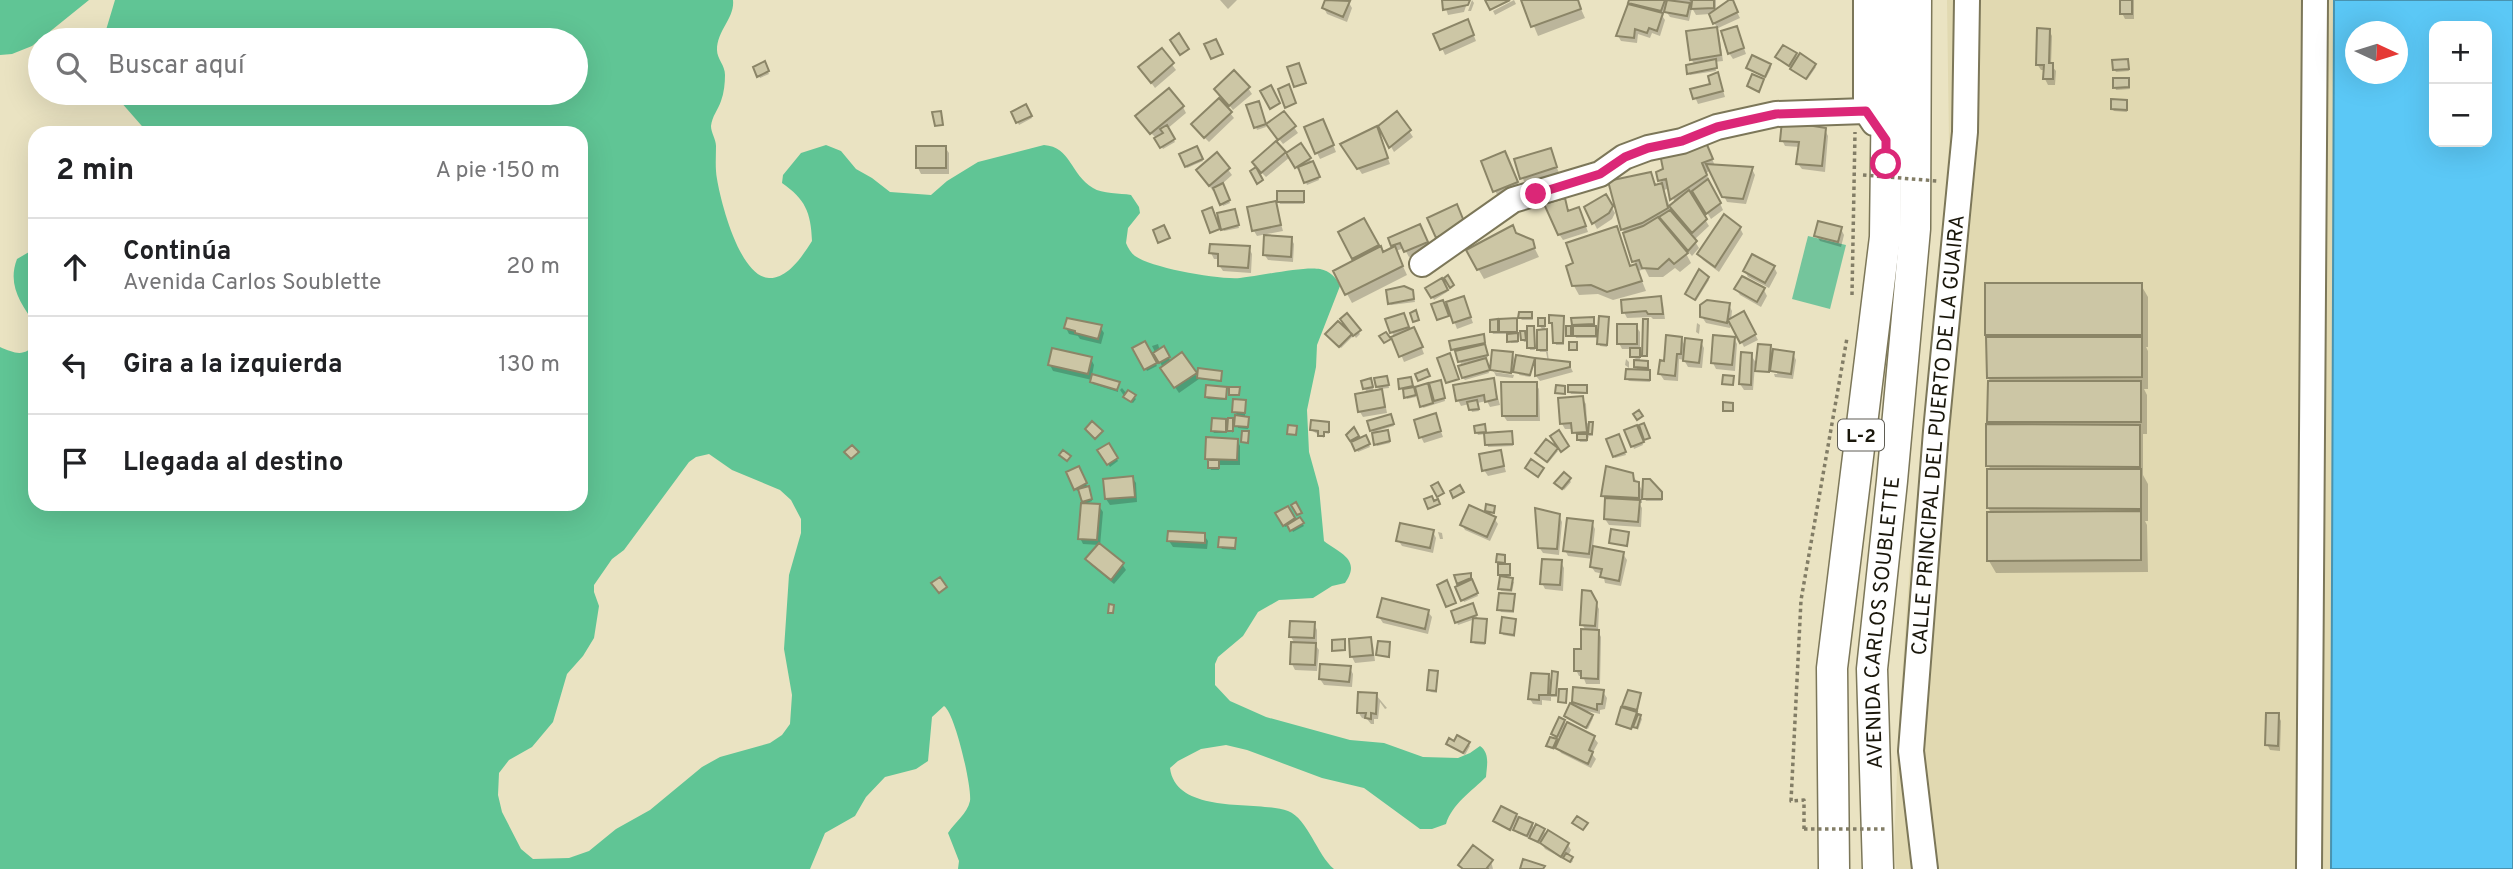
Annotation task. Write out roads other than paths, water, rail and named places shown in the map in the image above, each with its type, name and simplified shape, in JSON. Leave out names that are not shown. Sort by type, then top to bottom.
[{"type":"main road","name":"AVENIDA CARLOS SOUBLETTE","points":[[1834,869],[1832,668],[1885,237],[1888,0]]},
{"type":"main road","name":"AVENIDA CARLOS SOUBLETTE","points":[[1878,869],[1872,669],[1915,229],[1916,0]]},
{"type":"street","points":[[1861,120],[1866,0]]},
{"type":"street","name":"CALLE PRINCIPAL DEL PUERTO DE LA GUAIRA","points":[[1925,869],[1912,751],[1936,431],[1965,132],[1966,0]]},
{"type":"street","points":[[2309,869],[2315,0]]},
{"type":"street","points":[[1422,264],[1513,200],[1600,174],[1625,157],[1648,148],[1682,141],[1717,127],[1776,114],[1861,120],[1886,140]]},
{"type":"water","points":[[2334,0],[2513,0],[2513,869],[2331,869]]}]
